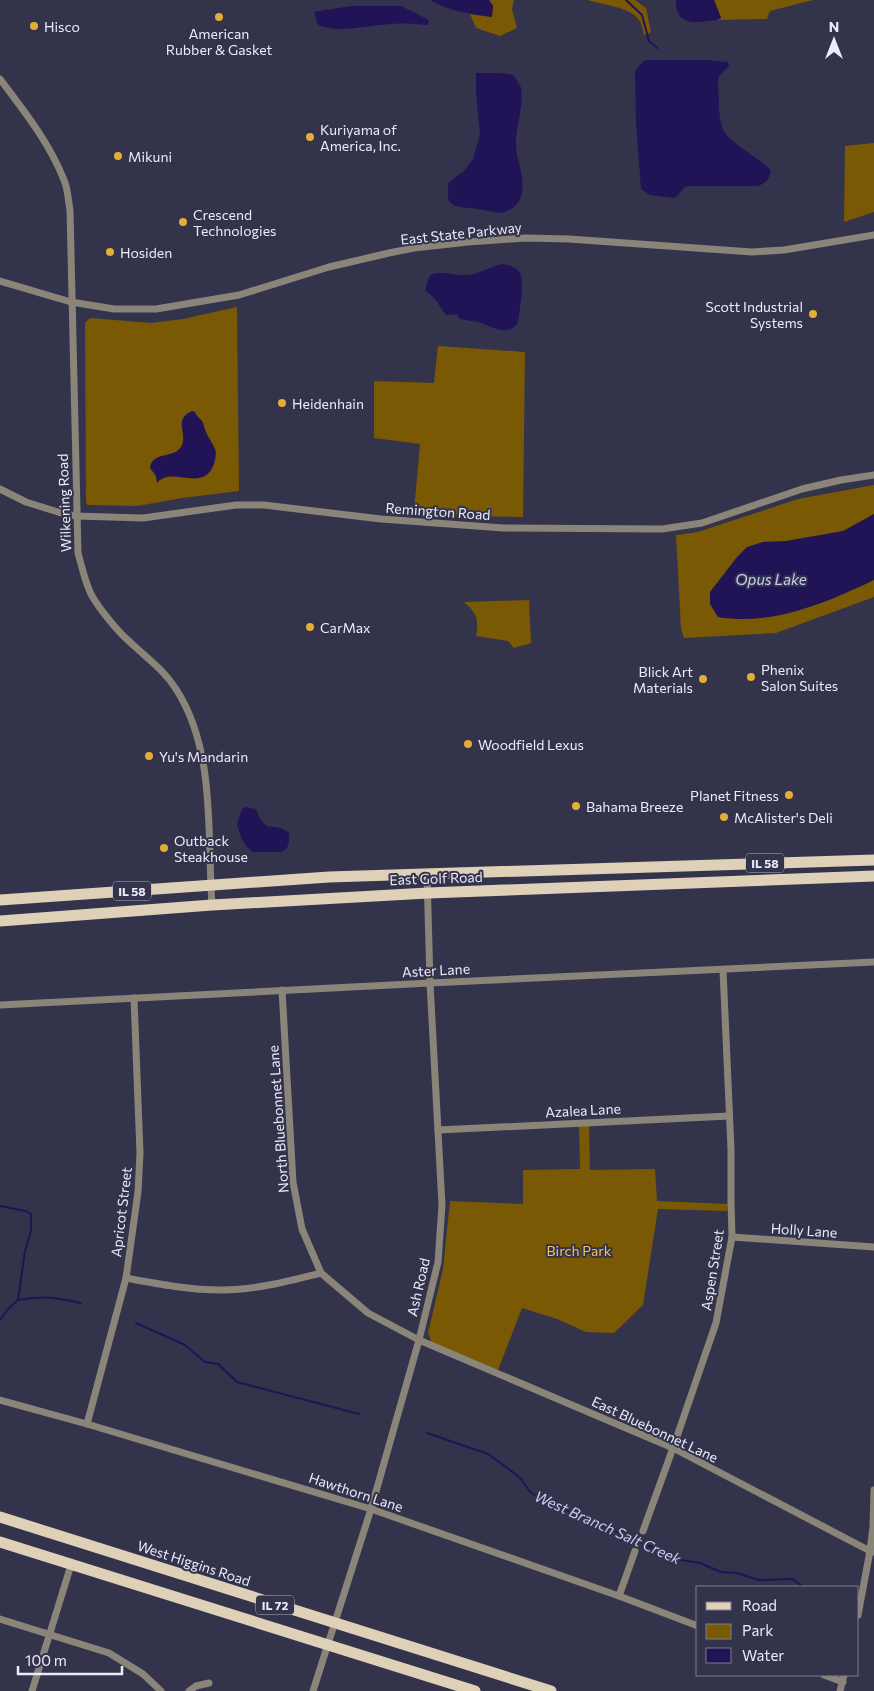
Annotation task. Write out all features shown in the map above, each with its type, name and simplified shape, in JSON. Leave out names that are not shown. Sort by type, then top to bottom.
[{"type":"main road","name":"East Golf Road","points":[[0,900],[329,877],[874,860]]},
{"type":"main road","name":"East Golf Road","points":[[0,921],[212,905],[428,893],[874,876]]},
{"type":"main road","name":"West Higgins Road","points":[[0,1517],[551,1691]]},
{"type":"main road","name":"IL 72","points":[[0,1542],[475,1691]]},
{"type":"street","name":"Wilkening Road","points":[[0,79],[42,135],[65,180],[70,210],[78,553],[92,596],[129,642],[152,661],[176,688],[190,716],[201,751],[206,788],[212,905]]},
{"type":"street","name":"East State Parkway","points":[[0,281],[71,302],[114,309],[156,309],[239,295],[329,267],[388,253],[468,242],[526,238],[569,239],[752,252],[798,248],[874,235]]},
{"type":"street","name":"Remington Road","points":[[0,489],[26,502],[76,516],[143,518],[236,505],[264,505],[381,519],[503,528],[662,528],[702,523],[802,489],[874,475]]},
{"type":"street","name":"Ash Road","points":[[313,1691],[371,1509],[419,1340],[438,1262],[442,1205],[430,983],[427,874]]},
{"type":"street","name":"Aster Lane","points":[[0,1005],[874,962]]},
{"type":"street","name":"Aspen Street","points":[[643,1531],[716,1323],[732,1237],[732,1149],[723,970]]},
{"type":"street","name":"North Bluebonnet Lane","points":[[282,990],[293,1182],[302,1228],[322,1273],[368,1312],[419,1340]]},
{"type":"street","name":"Apricot Street","points":[[87,1424],[126,1278],[138,1192],[140,1153],[134,998]]},
{"type":"street","name":"Azalea Lane","points":[[438,1130],[729,1116]]},
{"type":"street","name":"Holly Lane","points":[[732,1237],[874,1247]]},
{"type":"street","points":[[126,1278],[175,1287],[224,1290],[273,1284],[322,1273]]},
{"type":"street","name":"East Bluebonnet Lane","points":[[419,1340],[673,1448],[872,1552]]},
{"type":"street","name":"Hawthorn Lane","points":[[0,1400],[371,1509],[619,1596],[696,1625]]},
{"type":"street","points":[[859,1610],[872,1552],[874,1490]]},
{"type":"street","points":[[619,1596],[635,1551]]},
{"type":"street","points":[[32,1691],[72,1565]]},
{"type":"street","points":[[0,1619],[108,1654],[143,1674],[161,1691]]},
{"type":"street","points":[[830,1676],[843,1678],[840,1691]]},
{"type":"street","points":[[190,1691],[196,1686],[209,1683]]},
{"type":"green space","points":[[489,0],[514,0],[512,9],[517,28],[500,36],[476,28],[470,14],[491,17],[493,6]]},
{"type":"green space","points":[[588,0],[635,0],[646,8],[651,32],[644,35],[640,21],[630,12]]},
{"type":"green space","points":[[714,0],[813,0],[770,11],[767,19],[717,20],[721,18]]},
{"type":"green space","points":[[874,143],[874,212],[844,222],[845,146]]},
{"type":"green space","points":[[237,307],[239,491],[137,506],[87,505],[85,323],[90,318],[151,323],[183,319]]},
{"type":"green space","points":[[438,346],[525,352],[523,517],[466,516],[414,511],[420,444],[374,438],[374,381],[434,383]]},
{"type":"green space","points":[[874,485],[874,597],[776,633],[684,638],[681,629],[676,535],[698,532],[798,499]]},
{"type":"green space","points":[[529,600],[531,643],[514,648],[508,641],[476,636],[476,617],[464,602]]},
{"type":"green space","name":"Birch Park","points":[[579,1126],[589,1126],[590,1170],[655,1169],[657,1201],[728,1204],[727,1211],[658,1209],[643,1305],[614,1333],[586,1332],[557,1319],[522,1308],[498,1370],[432,1343],[428,1333],[443,1269],[450,1201],[523,1204],[523,1170],[580,1169]]},
{"type":"water","points":[[430,0],[489,0],[493,6],[492,17],[452,9]]},
{"type":"water","points":[[676,0],[714,0],[721,18],[695,22],[684,19],[679,15]]},
{"type":"water","points":[[351,6],[401,6],[429,20],[428,25],[396,24],[336,29],[318,25],[314,12]]},
{"type":"water","points":[[645,60],[728,62],[729,66],[719,76],[718,80],[719,110],[722,127],[730,139],[771,171],[767,181],[758,186],[690,186],[685,187],[675,198],[650,195],[641,189],[636,122],[635,71]]},
{"type":"water","points":[[476,73],[513,75],[521,88],[522,95],[516,147],[523,186],[515,206],[502,213],[454,205],[450,202],[448,195],[449,182],[464,171],[473,159],[480,135]]},
{"type":"water","points":[[502,264],[517,269],[521,278],[522,290],[518,323],[509,330],[499,330],[478,322],[461,319],[457,314],[446,315],[435,299],[425,290],[430,275],[439,273],[470,275]]},
{"type":"water","points":[[192,411],[202,421],[216,451],[214,464],[209,473],[203,477],[163,478],[157,483],[156,476],[150,468],[152,463],[155,459],[173,453],[181,447],[183,442],[183,418]]},
{"type":"water","name":"Opus Lake","points":[[874,514],[874,580],[818,604],[778,615],[758,618],[718,617],[710,604],[710,592],[747,547],[763,542],[786,541],[843,531]]},
{"type":"water","points":[[245,807],[256,809],[263,823],[267,826],[278,827],[289,833],[288,844],[284,851],[253,852],[246,846],[237,824],[242,809]]},
{"type":"waterway","points":[[626,0],[642,15],[649,41],[657,48]]},
{"type":"waterway","name":"West Branch Salt Creek","points":[[0,1206],[26,1211],[31,1214],[31,1231],[25,1251],[18,1300]]},
{"type":"waterway","name":"West Branch Salt Creek","points":[[18,1300],[50,1298],[81,1303]]},
{"type":"waterway","points":[[0,1320],[18,1300]]},
{"type":"waterway","name":"West Branch Salt Creek","points":[[136,1323],[185,1345],[205,1362],[218,1364],[237,1382],[359,1414]]},
{"type":"waterway","name":"West Branch Salt Creek","points":[[427,1433],[488,1454],[521,1479],[530,1492],[545,1501],[681,1560],[700,1563],[721,1572],[737,1573],[759,1580],[793,1579],[802,1586]]},
{"type":"place","name":"American Rubber & Gasket","points":[[219,17]]},
{"type":"place","name":"Hisco","points":[[34,26]]},
{"type":"place","name":"Kuriyama of America, Inc.","points":[[310,137]]},
{"type":"place","name":"Mikuni","points":[[118,156]]},
{"type":"place","name":"Crescend Technologies","points":[[183,222]]},
{"type":"place","name":"Hosiden","points":[[110,252]]},
{"type":"place","name":"Scott Industrial Systems","points":[[813,314]]},
{"type":"place","name":"Heidenhain","points":[[282,403]]},
{"type":"place","name":"CarMax","points":[[310,627]]},
{"type":"place","name":"Phenix Salon Suites","points":[[751,677]]},
{"type":"place","name":"Blick Art Materials","points":[[703,679]]},
{"type":"place","name":"Woodfield Lexus","points":[[468,744]]},
{"type":"place","name":"Yu's Mandarin","points":[[149,756]]},
{"type":"place","name":"Planet Fitness","points":[[789,795]]},
{"type":"place","name":"Bahama Breeze","points":[[576,806]]},
{"type":"place","name":"McAlister's Deli","points":[[724,817]]},
{"type":"place","name":"Outback Steakhouse","points":[[164,848]]}]
